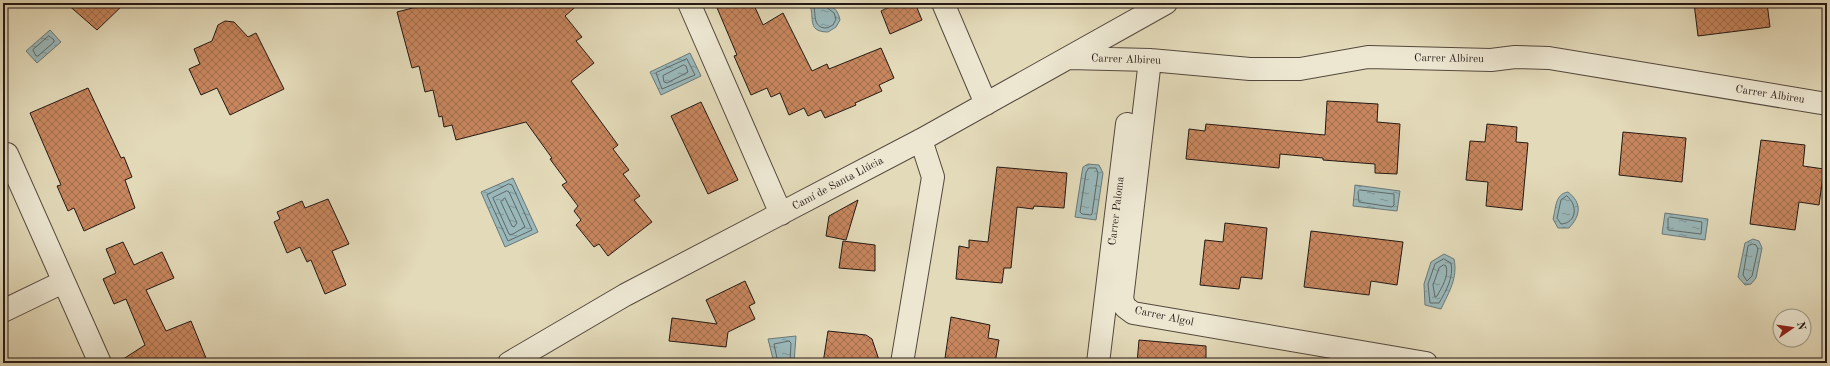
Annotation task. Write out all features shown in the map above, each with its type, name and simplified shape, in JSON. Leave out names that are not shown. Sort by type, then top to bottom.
[{"type":"street","points":[[689,3],[781,214]]},
{"type":"street","points":[[943,3],[986,104]]},
{"type":"street","name":"Camí de Santa Llúcia","points":[[508,363],[626,295],[921,140],[1166,3]]},
{"type":"street","name":"Carrer Albireu","points":[[1069,58],[1143,60],[1250,69],[1300,69],[1368,57],[1491,60],[1515,57],[1549,58],[1827,104]]},
{"type":"street","name":"Carrer Algol","points":[[1143,60],[1122,299],[1125,307],[1133,313],[1385,360],[1426,363]]},
{"type":"street","name":"Carrer Paloma","points":[[1098,363],[1143,60]]},
{"type":"street","points":[[902,363],[933,177],[921,140]]},
{"type":"street","points":[[7,154],[100,363]]},
{"type":"street","points":[[3,311],[63,282]]},
{"type":"water","points":[[808,3],[819,3],[833,7],[836,10],[840,20],[836,27],[828,32],[816,29],[813,26],[812,12]]},
{"type":"water","points":[[50,30],[61,42],[37,63],[26,51]]},
{"type":"water","points":[[690,53],[701,76],[661,95],[650,72]]},
{"type":"water","points":[[1088,164],[1099,165],[1103,173],[1096,220],[1075,217],[1083,167]]},
{"type":"water","points":[[513,178],[538,232],[505,247],[481,192]]},
{"type":"water","points":[[1355,185],[1400,191],[1397,211],[1353,206]]},
{"type":"water","points":[[1568,192],[1576,200],[1578,205],[1578,214],[1569,228],[1558,228],[1553,219],[1557,202],[1564,193]]},
{"type":"water","points":[[1665,213],[1708,219],[1705,240],[1662,234]]},
{"type":"water","points":[[1753,239],[1759,241],[1762,248],[1756,278],[1751,284],[1745,285],[1738,277],[1745,243]]},
{"type":"water","points":[[1444,254],[1454,259],[1455,272],[1450,291],[1441,309],[1425,305],[1424,284],[1431,262]]},
{"type":"water","points":[[796,336],[794,363],[774,363],[768,339]]},
{"type":"building","points":[[66,3],[125,3],[97,30]]},
{"type":"building","points":[[432,3],[580,3],[565,16],[582,37],[576,41],[594,63],[571,81],[618,145],[613,149],[629,170],[623,174],[640,196],[634,200],[652,222],[608,256],[599,244],[594,247],[576,225],[581,220],[574,211],[578,206],[562,185],[567,182],[526,122],[456,140],[452,125],[444,127],[442,116],[439,117],[433,90],[425,92],[419,66],[412,68],[397,12]]},
{"type":"building","points":[[715,3],[753,3],[763,25],[783,13],[812,71],[827,64],[829,69],[881,48],[894,78],[879,85],[882,91],[855,103],[856,105],[825,118],[821,110],[808,116],[804,108],[789,115],[780,93],[771,97],[767,88],[751,95],[734,56],[737,55]]},
{"type":"building","points":[[897,3],[915,3],[922,20],[890,34],[881,11]]},
{"type":"building","points":[[1694,3],[1767,3],[1770,27],[1698,36]]},
{"type":"building","points":[[225,21],[234,22],[248,37],[256,33],[284,89],[230,115],[217,88],[201,95],[189,69],[200,64],[194,49],[212,41],[218,25]]},
{"type":"building","points":[[88,88],[121,158],[124,157],[132,177],[125,180],[135,208],[84,231],[74,208],[68,211],[57,186],[61,185],[30,113]]},
{"type":"building","points":[[1327,101],[1378,104],[1377,122],[1400,124],[1397,174],[1375,173],[1375,164],[1323,160],[1323,158],[1280,154],[1279,168],[1186,159],[1189,129],[1205,131],[1206,124],[1325,135]]},
{"type":"building","points":[[701,102],[738,180],[708,194],[671,116]]},
{"type":"building","points":[[1487,124],[1517,127],[1516,142],[1528,143],[1522,210],[1486,206],[1488,182],[1466,180],[1470,141],[1485,142]]},
{"type":"building","points":[[1623,132],[1686,138],[1682,182],[1619,175]]},
{"type":"building","points":[[1761,140],[1805,145],[1803,166],[1824,169],[1819,205],[1799,202],[1795,230],[1750,224]]},
{"type":"building","points":[[997,167],[1067,173],[1064,208],[1034,206],[1033,209],[1017,207],[1011,268],[1004,268],[1002,283],[956,279],[959,246],[969,248],[969,240],[988,242]]},
{"type":"building","points":[[328,199],[349,244],[332,251],[346,285],[325,294],[311,260],[307,262],[300,247],[287,253],[274,222],[280,219],[277,212],[302,201],[305,208]]},
{"type":"building","points":[[858,200],[846,240],[826,236],[829,216]]},
{"type":"building","points":[[1225,223],[1267,228],[1262,279],[1241,277],[1239,289],[1200,285],[1205,240],[1223,242]]},
{"type":"building","points":[[1311,231],[1403,242],[1397,285],[1371,281],[1369,295],[1304,287]]},
{"type":"building","points":[[843,241],[875,245],[875,271],[839,268]]},
{"type":"building","points":[[123,242],[134,265],[162,252],[174,278],[146,290],[166,331],[191,321],[208,363],[117,363],[145,345],[126,299],[114,304],[103,279],[116,273],[106,249]]},
{"type":"building","points":[[745,281],[755,303],[749,306],[755,319],[728,332],[726,347],[669,341],[672,318],[717,324],[706,300]]},
{"type":"building","points":[[951,317],[990,325],[988,338],[999,340],[995,363],[977,363],[945,358]]},
{"type":"building","points":[[828,331],[866,335],[872,339],[880,363],[823,363]]},
{"type":"building","points":[[1139,340],[1206,346],[1206,363],[1137,363]]}]
